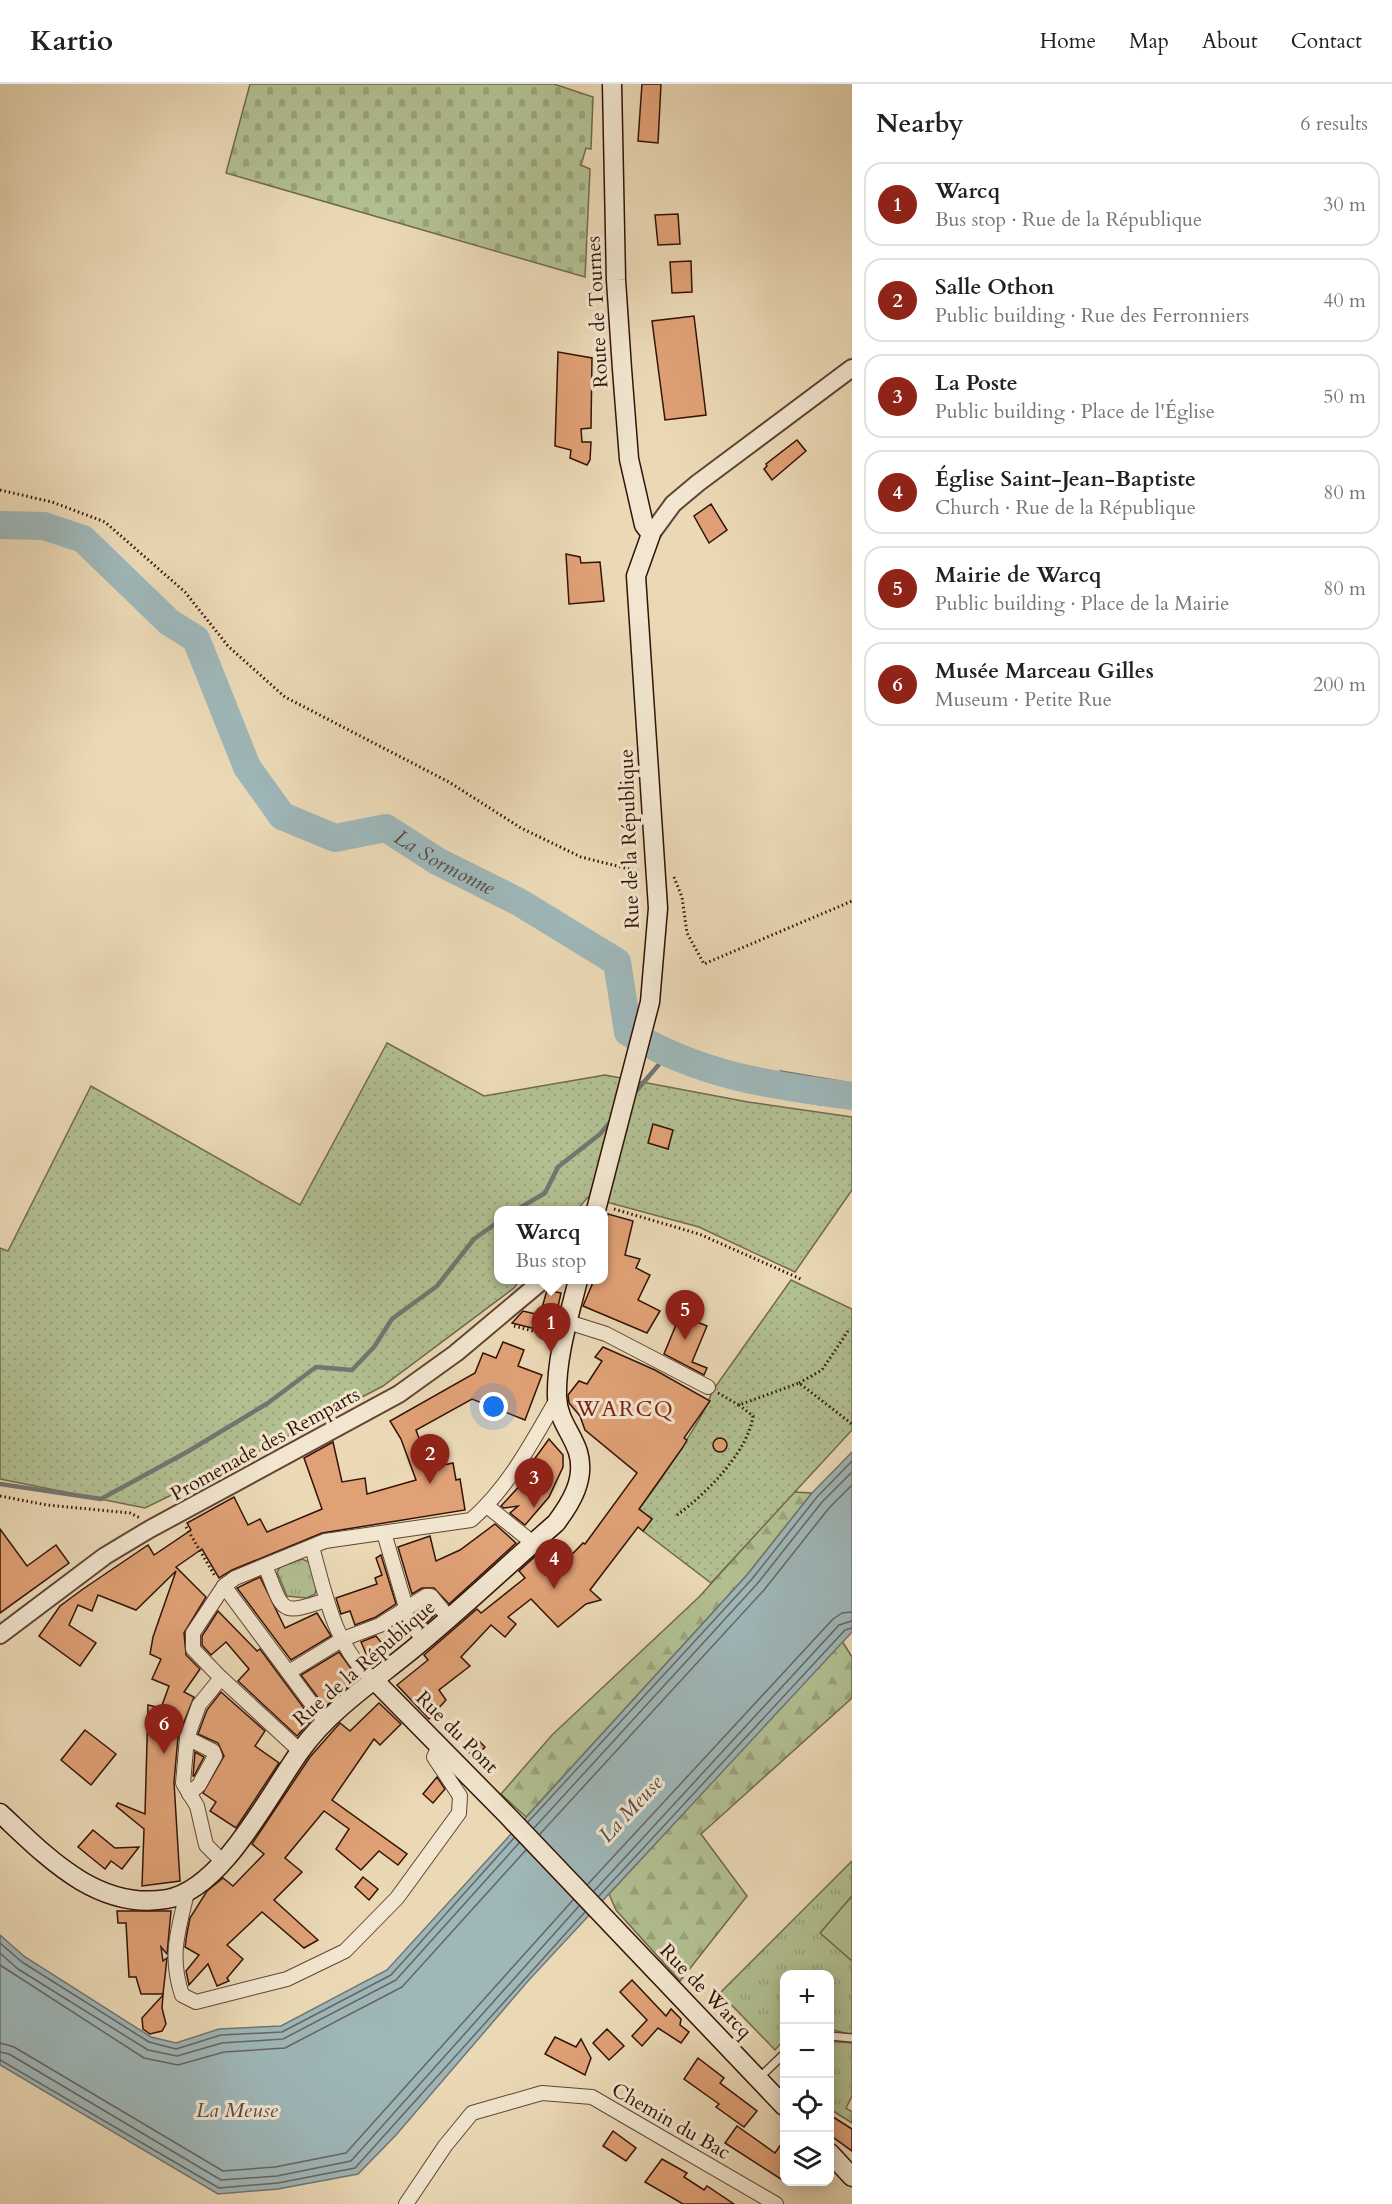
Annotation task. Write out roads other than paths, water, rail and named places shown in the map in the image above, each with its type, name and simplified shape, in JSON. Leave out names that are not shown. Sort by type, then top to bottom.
[{"type":"main road","name":"Route de Tournes","points":[[612,84],[616,280],[629,459],[644,525],[651,534]]},
{"type":"main road","name":"Rue de la République","points":[[598,1206],[650,1002],[658,908],[636,576],[651,534]]},
{"type":"main road","points":[[557,1399],[566,1331],[577,1284]]},
{"type":"main road","name":"Rue de la République","points":[[187,1893],[207,1879],[222,1862],[244,1834],[300,1751],[326,1723],[533,1543],[555,1523],[571,1503],[580,1478],[578,1452],[565,1430],[557,1399]]},
{"type":"main road","name":"Rue du Pont","points":[[375,1681],[620,1933]]},
{"type":"main road","points":[[0,1813],[53,1862],[82,1883],[113,1895],[143,1899],[167,1899],[187,1893]]},
{"type":"main road","name":"Rue de Warcq","points":[[620,1933],[780,2102]]},
{"type":"main road","points":[[834,2157],[852,2177]]},
{"type":"street","points":[[651,534],[674,504],[698,483],[852,368]]},
{"type":"street","name":"Promenade des Remparts","points":[[0,1635],[105,1556],[399,1394],[503,1316],[539,1284]]},
{"type":"street","points":[[566,1331],[606,1334],[708,1387]]},
{"type":"street","points":[[300,1751],[193,1649],[193,1633],[227,1583],[325,1541],[471,1520],[487,1506],[511,1477],[557,1399]]},
{"type":"street","points":[[487,1506],[533,1543]]},
{"type":"street","points":[[384,1533],[406,1618],[424,1640]]},
{"type":"street","points":[[312,1547],[326,1600],[343,1639],[363,1672],[375,1681]]},
{"type":"street","points":[[265,1566],[282,1604],[288,1609],[296,1610],[326,1600]]},
{"type":"street","points":[[227,1583],[326,1723]]},
{"type":"street","points":[[290,1672],[343,1639],[380,1625],[426,1596],[431,1596],[449,1618]]},
{"type":"street","points":[[221,1678],[199,1705],[187,1738],[183,1783],[196,1806],[206,1845],[222,1862]]},
{"type":"street","points":[[187,1738],[213,1752],[215,1756],[199,1785],[189,1794]]},
{"type":"street","points":[[187,1893],[174,1948],[174,1973],[182,1995],[196,2002],[287,1979],[345,1951],[397,1898],[459,1813],[460,1797],[434,1757],[439,1746]]},
{"type":"street","name":"Chemin du Bac","points":[[406,2204],[445,2146],[472,2113],[542,2093],[592,2097],[776,2204]]},
{"type":"lane","points":[[834,2036],[852,2038]]},
{"type":"lane","points":[[758,2079],[780,2058]]},
{"type":"water","points":[[781,1071],[852,1083],[852,1105],[819,1105]]},
{"type":"water","name":"La Meuse","points":[[852,1452],[852,1632],[528,1981],[396,2135],[358,2174],[278,2189],[218,2194],[0,2065],[0,1935],[25,1957],[151,2037],[176,2043],[219,2029],[281,2026],[387,1970],[747,1575],[812,1493]]},
{"type":"waterway","name":"La Sormonne","points":[[0,525],[44,526],[83,539],[169,622],[196,639],[247,767],[282,816],[335,838],[386,828],[437,861],[519,902],[617,962],[628,1032],[655,1047],[709,1069],[764,1083],[852,1096]]},
{"type":"waterway","points":[[632,1096],[667,1055]]},
{"type":"waterway","points":[[523,1206],[545,1193],[558,1167],[600,1134],[611,1121]]},
{"type":"waterway","points":[[0,1484],[101,1499],[187,1452],[268,1403],[316,1367],[352,1370],[374,1347],[392,1319],[437,1286],[474,1239],[494,1225]]},
{"type":"place","name":"Mairie de Warcq","points":[[685,1340]]},
{"type":"place","name":"Warcq","points":[[551,1353]]},
{"type":"place","name":"Salle Othon","points":[[430,1484]]},
{"type":"place","name":"La Poste","points":[[534,1508]]},
{"type":"place","name":"Église Saint-Jean-Baptiste","points":[[554,1589]]},
{"type":"place","name":"Musée Marceau Gilles","points":[[164,1754]]},
{"type":"district","name":"WARCQ","points":[[625,1409]]}]
